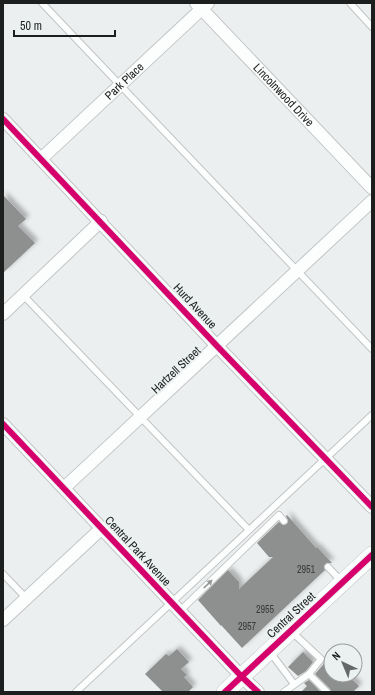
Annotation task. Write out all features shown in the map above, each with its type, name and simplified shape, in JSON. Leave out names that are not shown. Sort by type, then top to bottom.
[{"type":"main road","name":"Central Street","points":[[225,692],[372,555]]},
{"type":"street","name":"Park Place","points":[[42,159],[120,86],[202,5]]},
{"type":"street","name":"Lincolnwood Drive","points":[[202,5],[372,188]]},
{"type":"street","name":"Hurd Avenue","points":[[3,118],[217,346],[372,507]]},
{"type":"street","name":"Hartzell Street","points":[[64,488],[372,201]]},
{"type":"street","points":[[3,314],[101,221]]},
{"type":"street","name":"Central Park Avenue","points":[[3,424],[242,677],[258,692]]},
{"type":"street","points":[[3,620],[102,528]]},
{"type":"lane","points":[[42,3],[372,349]]},
{"type":"lane","points":[[350,3],[372,27]]},
{"type":"lane","points":[[23,295],[249,530]]},
{"type":"lane","points":[[176,607],[249,530],[372,414]]},
{"type":"lane","points":[[76,692],[176,607],[280,515],[284,521]]},
{"type":"lane","points":[[328,567],[342,583]]},
{"type":"lane","points":[[3,574],[26,598]]},
{"type":"lane","points":[[284,692],[309,674],[321,659],[291,631]]},
{"type":"lane","points":[[269,651],[294,684]]},
{"type":"lane","points":[[309,674],[327,692]]},
{"type":"building","points":[[3,195],[26,219],[18,226],[35,243],[3,273]]},
{"type":"building","points":[[287,515],[316,548],[317,547],[332,563],[325,564],[325,570],[242,648],[198,600],[228,570],[239,582],[239,589],[273,557],[269,557],[257,543],[279,522],[283,525],[287,524]]},
{"type":"building","points":[[177,649],[189,662],[181,669],[187,675],[184,677],[193,687],[188,692],[163,692],[145,674],[166,654],[169,656]]},
{"type":"building","points":[[303,652],[313,662],[306,671],[298,676],[288,667]]},
{"type":"building","points":[[323,665],[323,682],[315,674]]},
{"type":"building","points":[[309,680],[321,692],[301,692],[307,686],[304,683]]},
{"type":"building","points":[[324,683],[356,683],[359,686],[353,692],[331,692]]},
{"type":"cycle path","points":[[3,119],[217,346],[372,507]]},
{"type":"cycle path","points":[[3,424],[242,677],[258,692]]},
{"type":"cycle path","points":[[225,692],[372,555]]}]
